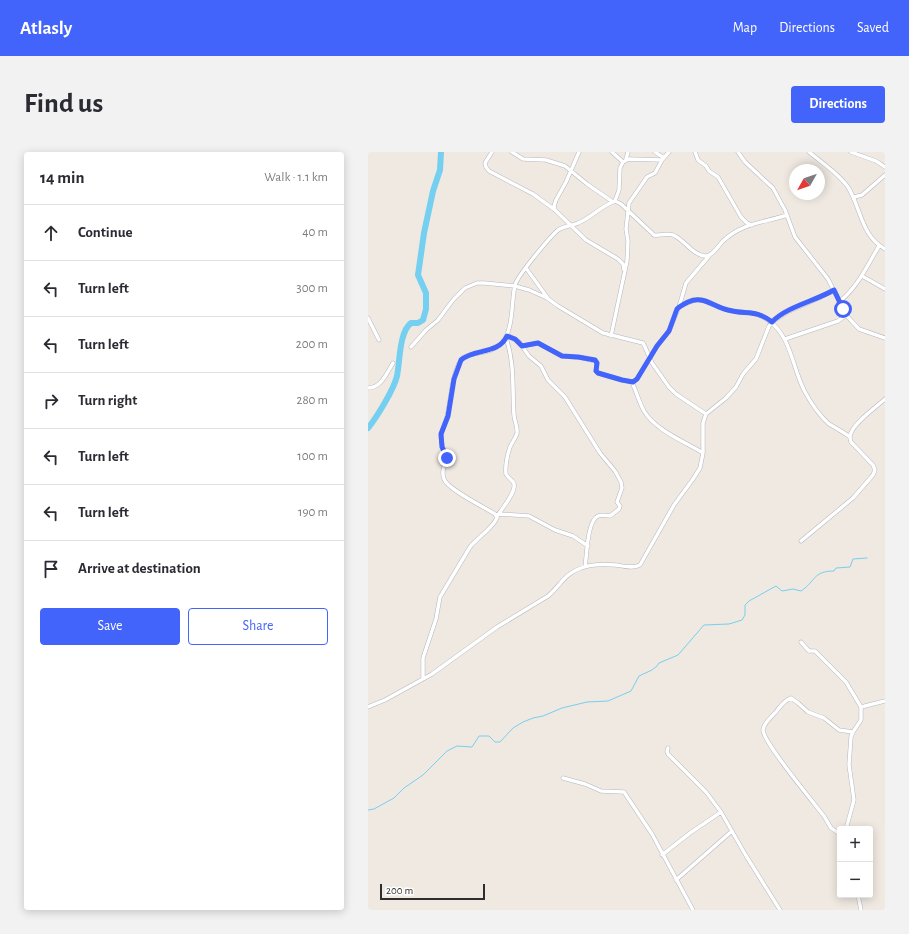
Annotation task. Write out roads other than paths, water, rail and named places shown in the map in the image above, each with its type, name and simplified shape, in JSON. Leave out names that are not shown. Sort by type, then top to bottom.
[{"type":"street","points":[[512,152],[523,159],[546,160],[560,164],[571,170],[587,184],[614,202],[621,204],[654,235],[674,235],[702,256],[709,256]]},
{"type":"street","points":[[555,210],[554,206],[556,200],[566,182],[579,152]]},
{"type":"street","points":[[612,152],[625,161],[663,159]]},
{"type":"street","points":[[588,546],[573,536],[555,530],[529,516],[495,514],[454,490],[445,481],[443,468],[447,458],[442,447],[441,434],[448,416],[454,379],[461,360],[470,355],[492,349],[500,345],[506,337],[510,324],[517,281],[526,268],[559,230],[570,225],[578,224],[614,202],[619,190],[620,168],[625,161],[628,152]]},
{"type":"street","points":[[655,152],[663,159]]},
{"type":"street","points":[[611,336],[628,247],[626,229],[631,200],[647,176],[655,173],[668,152]]},
{"type":"street","points":[[695,152],[698,160],[706,166],[709,171],[718,177],[741,217],[747,223],[752,225]]},
{"type":"street","points":[[739,152],[745,162],[773,188],[787,215],[790,227],[795,237],[828,280],[846,315],[859,328],[885,338]]},
{"type":"street","points":[[809,152],[840,177],[854,197],[863,224],[868,233],[879,246],[885,248]]},
{"type":"street","points":[[851,152],[876,161],[885,167]]},
{"type":"street","points":[[490,153],[485,163],[489,171],[534,194],[555,210],[586,240],[618,259],[623,264],[624,270]]},
{"type":"street","points":[[854,197],[862,195],[885,175]]},
{"type":"street","points":[[522,346],[538,343],[562,356],[595,360],[597,363],[596,371],[598,373],[632,382],[637,379],[657,346],[669,331],[686,283],[709,256],[732,233],[752,225],[787,215]]},
{"type":"street","points":[[839,302],[853,290],[879,246]]},
{"type":"street","points":[[526,268],[547,298]]},
{"type":"street","points":[[862,276],[885,289]]},
{"type":"street","points":[[411,346],[438,320],[453,300],[468,286],[484,283],[515,286],[547,298],[594,328],[611,336],[643,344],[649,359],[669,387],[676,394],[706,414]]},
{"type":"street","points":[[368,707],[386,700],[436,672],[497,627],[548,596],[570,573],[585,566],[616,565],[634,567],[640,565],[670,511],[697,475],[703,453],[703,423],[706,414],[726,398],[736,387],[743,374],[756,359],[772,322],[786,312],[834,290]]},
{"type":"street","points":[[679,306],[692,300],[705,300],[730,311],[751,312],[772,322],[785,339],[790,350],[794,368],[805,393],[828,423],[850,437]]},
{"type":"street","points":[[785,339],[838,321],[846,315]]},
{"type":"street","points":[[368,318],[379,340]]},
{"type":"street","points":[[506,337],[515,339],[529,356],[541,366],[550,383],[565,397],[600,453],[615,471],[621,482],[622,490],[618,496],[617,502],[620,506],[619,509],[610,516],[600,515],[594,519],[591,527],[585,566]]},
{"type":"street","points":[[423,679],[423,658],[436,619],[440,597],[475,540],[495,522],[508,501],[514,486],[514,482],[506,474],[505,464],[510,446],[517,432],[514,416],[511,351],[506,337]]},
{"type":"street","points":[[368,388],[376,387],[380,384],[393,363]]},
{"type":"street","points":[[632,382],[644,410],[652,420],[670,434],[703,453]]},
{"type":"street","points":[[801,541],[852,498],[873,475],[875,470],[873,465],[851,442],[850,437],[852,430],[857,424],[885,399]]},
{"type":"street","points":[[801,642],[809,651],[816,651],[840,674],[851,688],[861,707],[861,720],[853,732],[850,750],[849,765],[854,800],[847,826]]},
{"type":"street","points":[[837,832],[828,825],[824,816],[777,756],[763,731],[770,718],[785,702],[791,698],[808,712],[824,718],[839,730],[853,732]]},
{"type":"street","points":[[861,707],[885,701]]},
{"type":"street","points":[[668,748],[668,754],[706,792],[721,812],[780,910]]},
{"type":"street","points":[[563,778],[585,784],[601,791],[624,792],[652,834],[693,910]]},
{"type":"street","points":[[662,855],[690,833],[721,812]]},
{"type":"street","points":[[676,880],[732,831]]},
{"type":"street","points":[[858,898],[861,910]]},
{"type":"waterway","points":[[368,428],[385,403],[395,382],[404,333],[411,323],[418,323],[423,320],[426,309],[426,293],[418,275],[424,233],[433,191],[440,170],[441,152]]},
{"type":"waterway","points":[[368,810],[374,809],[394,798],[404,788],[423,775],[447,751],[457,746],[472,747],[479,736],[489,736],[495,742],[500,742],[513,728],[533,718],[543,716],[562,708],[587,702],[608,701],[631,691],[639,676],[652,670],[659,663],[678,655],[704,625],[729,624],[742,620],[745,615],[745,605],[749,601],[776,586],[782,591],[793,589],[801,591],[818,575],[827,571],[834,571],[836,568],[850,567],[853,559],[867,558]]}]
